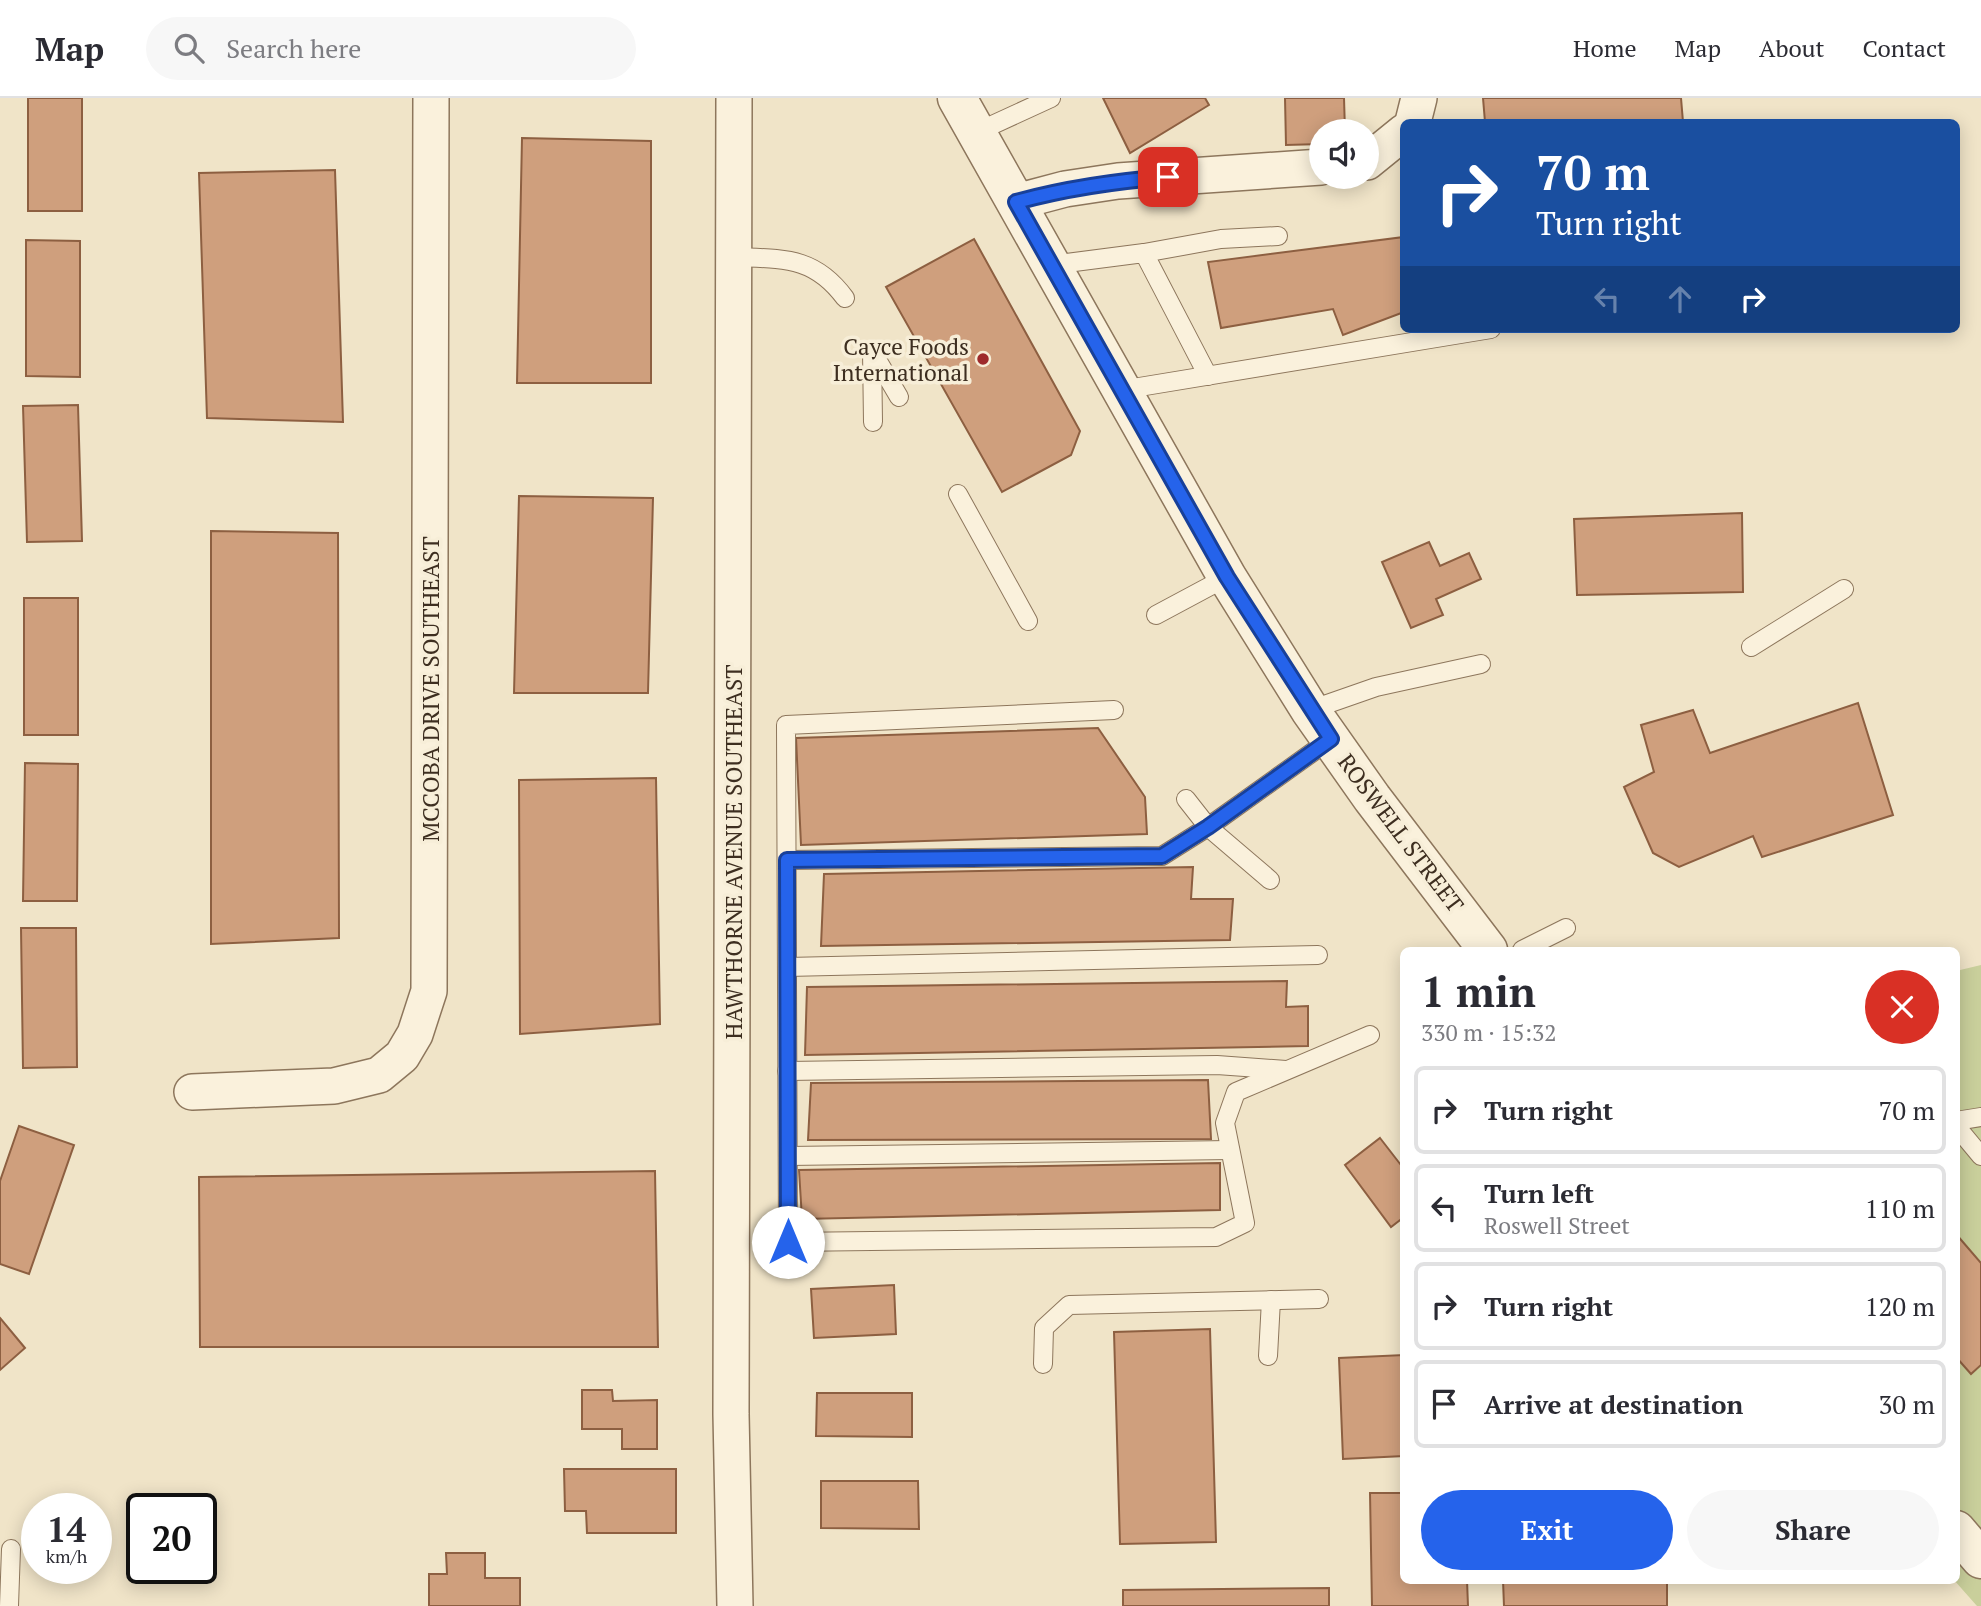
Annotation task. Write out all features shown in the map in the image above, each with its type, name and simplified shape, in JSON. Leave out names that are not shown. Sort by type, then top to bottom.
[{"type":"street","name":"MCCOBA DRIVE SOUTHEAST","points":[[192,1092],[334,1086],[379,1075],[402,1056],[415,1034],[429,991],[431,98]]},
{"type":"street","name":"HAWTHORNE AVENUE SOUTHEAST","points":[[734,98],[731,1386],[735,1606]]},
{"type":"street","name":"ROSWELL STREET","points":[[957,98],[1227,577],[1321,725],[1372,798],[1486,947]]},
{"type":"street","points":[[1414,119],[1419,98]]},
{"type":"street","points":[[1379,152],[1400,135]]},
{"type":"street","points":[[1016,202],[1065,189],[1118,181],[1309,168]]},
{"type":"street","points":[[1960,1535],[1981,1559]]},
{"type":"lane","points":[[977,132],[1051,98]]},
{"type":"lane","points":[[1051,265],[1222,239],[1278,236]]},
{"type":"lane","points":[[1143,253],[1208,376]]},
{"type":"lane","points":[[735,257],[797,261],[816,269],[834,284],[845,298]]},
{"type":"lane","points":[[1121,390],[1444,333]]},
{"type":"lane","points":[[873,422],[872,351],[899,397]]},
{"type":"lane","points":[[958,494],[1028,621]]},
{"type":"lane","points":[[1156,615],[1227,577]]},
{"type":"lane","points":[[1751,647],[1844,589]]},
{"type":"lane","points":[[787,860],[1162,856],[1208,827],[1321,725],[1376,687],[1481,664]]},
{"type":"lane","points":[[1114,710],[786,725],[788,1242],[1216,1237],[1245,1223],[1225,1123],[1236,1092],[1370,1035]]},
{"type":"lane","points":[[1185,799],[1208,827],[1270,880]]},
{"type":"lane","points":[[1528,947],[1566,928]]},
{"type":"lane","points":[[787,967],[1318,955]]},
{"type":"lane","points":[[787,1070],[1217,1065],[1290,1070]]},
{"type":"lane","points":[[1960,1120],[1981,1117]]},
{"type":"lane","points":[[1960,1131],[1981,1156]]},
{"type":"lane","points":[[788,1156],[1230,1150]]},
{"type":"lane","points":[[1043,1364],[1044,1328],[1069,1305],[1319,1299]]},
{"type":"lane","points":[[1268,1356],[1271,1300]]},
{"type":"lane","points":[[9,1606],[10,1549]]},
{"type":"green space","points":[[1981,965],[1981,1606],[1977,1606],[1958,1584],[1960,1584],[1960,970]]},
{"type":"building","points":[[28,98],[82,98],[82,211],[28,211]]},
{"type":"building","points":[[1103,98],[1205,98],[1209,105],[1130,153]]},
{"type":"building","points":[[1285,98],[1344,98],[1345,119],[1309,119],[1309,144],[1286,145]]},
{"type":"building","points":[[1483,98],[1681,98],[1683,119],[1485,119]]},
{"type":"building","points":[[522,138],[651,141],[651,383],[517,383]]},
{"type":"building","points":[[335,170],[343,422],[207,418],[199,173]]},
{"type":"building","points":[[1400,238],[1400,314],[1343,335],[1333,309],[1221,328],[1208,262]]},
{"type":"building","name":"Cayce Foods International","points":[[974,239],[1080,431],[1071,455],[1002,492],[886,287]]},
{"type":"building","points":[[26,240],[80,241],[80,377],[26,376]]},
{"type":"building","points":[[78,405],[82,541],[27,542],[23,406]]},
{"type":"building","points":[[519,496],[653,498],[648,693],[514,693]]},
{"type":"building","points":[[1742,513],[1743,592],[1577,595],[1574,519]]},
{"type":"building","points":[[211,531],[338,533],[339,938],[211,944]]},
{"type":"building","points":[[1429,542],[1440,566],[1469,553],[1481,579],[1436,599],[1443,615],[1411,628],[1382,562]]},
{"type":"building","points":[[24,598],[78,598],[78,735],[24,735]]},
{"type":"building","points":[[1858,703],[1893,815],[1762,857],[1753,836],[1679,867],[1653,853],[1624,787],[1654,772],[1641,725],[1693,710],[1710,753]]},
{"type":"building","points":[[1098,728],[1145,797],[1147,834],[801,845],[796,738]]},
{"type":"building","points":[[25,763],[78,764],[77,901],[23,901]]},
{"type":"building","points":[[656,778],[660,1024],[520,1034],[519,780]]},
{"type":"building","points":[[1193,867],[1191,899],[1233,899],[1230,940],[821,946],[824,874]]},
{"type":"building","points":[[21,928],[76,928],[77,1067],[23,1068]]},
{"type":"building","points":[[1287,981],[1286,1007],[1308,1006],[1308,1046],[805,1055],[807,987]]},
{"type":"building","points":[[1208,1080],[1211,1139],[808,1140],[811,1083]]},
{"type":"building","points":[[19,1126],[74,1145],[29,1274],[0,1264],[0,1181]]},
{"type":"building","points":[[1380,1138],[1400,1164],[1400,1220],[1391,1227],[1345,1165]]},
{"type":"building","points":[[1220,1163],[1220,1210],[802,1219],[799,1170]]},
{"type":"building","points":[[655,1171],[658,1347],[200,1347],[199,1177]]},
{"type":"building","points":[[1960,1239],[1981,1263],[1981,1365],[1971,1374],[1960,1362]]},
{"type":"building","points":[[894,1285],[896,1334],[814,1338],[811,1289]]},
{"type":"building","points":[[0,1318],[25,1348],[0,1370]]},
{"type":"building","points":[[1210,1329],[1216,1542],[1120,1544],[1114,1332]]},
{"type":"building","points":[[1400,1355],[1400,1456],[1343,1459],[1339,1358]]},
{"type":"building","points":[[582,1390],[612,1390],[613,1401],[657,1400],[657,1449],[622,1449],[622,1429],[582,1429]]},
{"type":"building","points":[[817,1393],[912,1393],[912,1437],[816,1436]]},
{"type":"building","points":[[564,1469],[676,1469],[676,1533],[587,1533],[586,1511],[565,1511]]},
{"type":"building","points":[[821,1481],[918,1481],[919,1529],[821,1528]]},
{"type":"building","points":[[1370,1493],[1400,1493],[1400,1584],[1467,1584],[1468,1606],[1372,1606]]},
{"type":"building","points":[[446,1553],[485,1553],[485,1578],[520,1578],[520,1606],[429,1606],[429,1574],[447,1574]]},
{"type":"building","points":[[1503,1584],[1667,1584],[1667,1606],[1504,1606]]},
{"type":"building","points":[[1329,1588],[1329,1606],[1123,1606],[1123,1590]]},
{"type":"place","name":"Cayce Foods International","points":[[983,359]]},
{"type":"route","points":[[788,1242],[787,860],[1162,856],[1208,827],[1331,739],[1227,577],[1016,202],[1065,189],[1168,177]]}]
